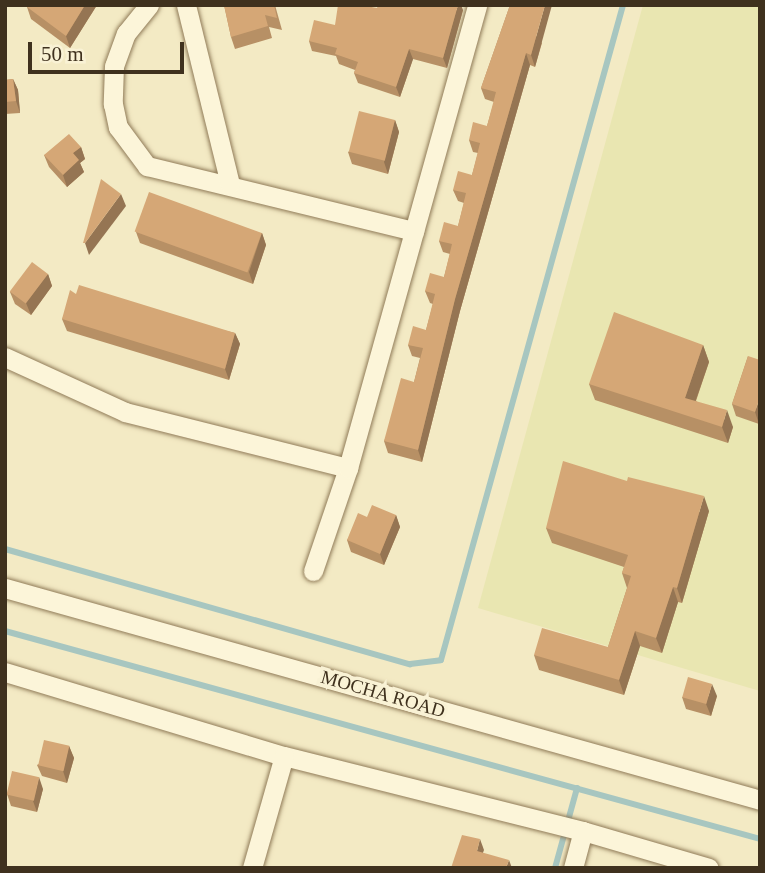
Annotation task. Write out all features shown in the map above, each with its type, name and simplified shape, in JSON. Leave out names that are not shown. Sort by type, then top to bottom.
[{"type":"street","points":[[149,5],[126,33],[114,66],[118,127],[146,166],[230,184],[414,231]]},
{"type":"street","points":[[186,5],[230,184]]},
{"type":"street","points":[[313,570],[348,468],[477,5]]},
{"type":"street","points":[[5,357],[125,412],[348,468]]},
{"type":"street","name":"MOCHA ROAD","points":[[5,588],[760,800]]},
{"type":"street","points":[[6,673],[284,757],[583,831],[709,868]]},
{"type":"street","points":[[252,868],[284,757]]},
{"type":"street","points":[[573,868],[583,831]]},
{"type":"shaded area","points":[[643,5],[760,5],[760,691],[478,608]]},
{"type":"building","points":[[85,5],[66,36],[27,7]]},
{"type":"building","points":[[224,5],[274,5],[277,18],[265,15],[268,26],[231,37]]},
{"type":"building","points":[[338,5],[377,8],[378,5],[458,5],[443,58],[409,49],[396,87],[354,73],[358,62],[335,54],[337,48],[309,41],[314,20],[335,25]]},
{"type":"building","points":[[510,5],[545,5],[531,55],[526,53],[455,299],[418,450],[384,441],[401,378],[414,382],[423,348],[408,345],[413,326],[426,330],[435,294],[425,291],[430,273],[444,277],[452,244],[439,241],[444,222],[458,226],[466,193],[453,190],[458,171],[472,175],[480,143],[469,140],[473,122],[487,126],[496,92],[481,88]]},
{"type":"building","points":[[13,79],[16,101],[5,102],[5,80]]},
{"type":"building","points":[[359,111],[395,120],[385,161],[349,152]]},
{"type":"building","points":[[69,134],[81,147],[73,153],[79,160],[63,175],[44,155]]},
{"type":"building","points":[[101,179],[121,194],[83,243]]},
{"type":"building","points":[[149,192],[262,233],[247,273],[135,231]]},
{"type":"building","points":[[32,262],[48,274],[26,304],[10,292]]},
{"type":"building","points":[[79,285],[235,333],[225,369],[62,319],[70,290],[76,294]]},
{"type":"building","points":[[614,312],[703,345],[685,398],[727,410],[722,427],[589,384]]},
{"type":"building","points":[[748,356],[760,360],[760,397],[755,412],[732,404]]},
{"type":"building","points":[[563,461],[627,481],[628,477],[704,496],[677,588],[673,587],[656,638],[635,631],[619,680],[534,655],[542,628],[608,647],[631,576],[622,573],[628,555],[546,528]]},
{"type":"building","points":[[372,505],[396,515],[380,554],[347,540],[358,513],[367,517]]},
{"type":"building","points":[[688,677],[712,684],[706,704],[682,697]]},
{"type":"building","points":[[44,740],[69,746],[63,771],[38,765]]},
{"type":"building","points":[[12,771],[39,777],[34,801],[7,794]]},
{"type":"building","points":[[462,835],[480,839],[477,851],[509,860],[506,868],[451,868]]},
{"type":"waterway","points":[[5,549],[410,664],[441,660],[623,5]]},
{"type":"waterway","points":[[5,631],[760,839]]},
{"type":"waterway","points":[[555,868],[577,788]]}]
